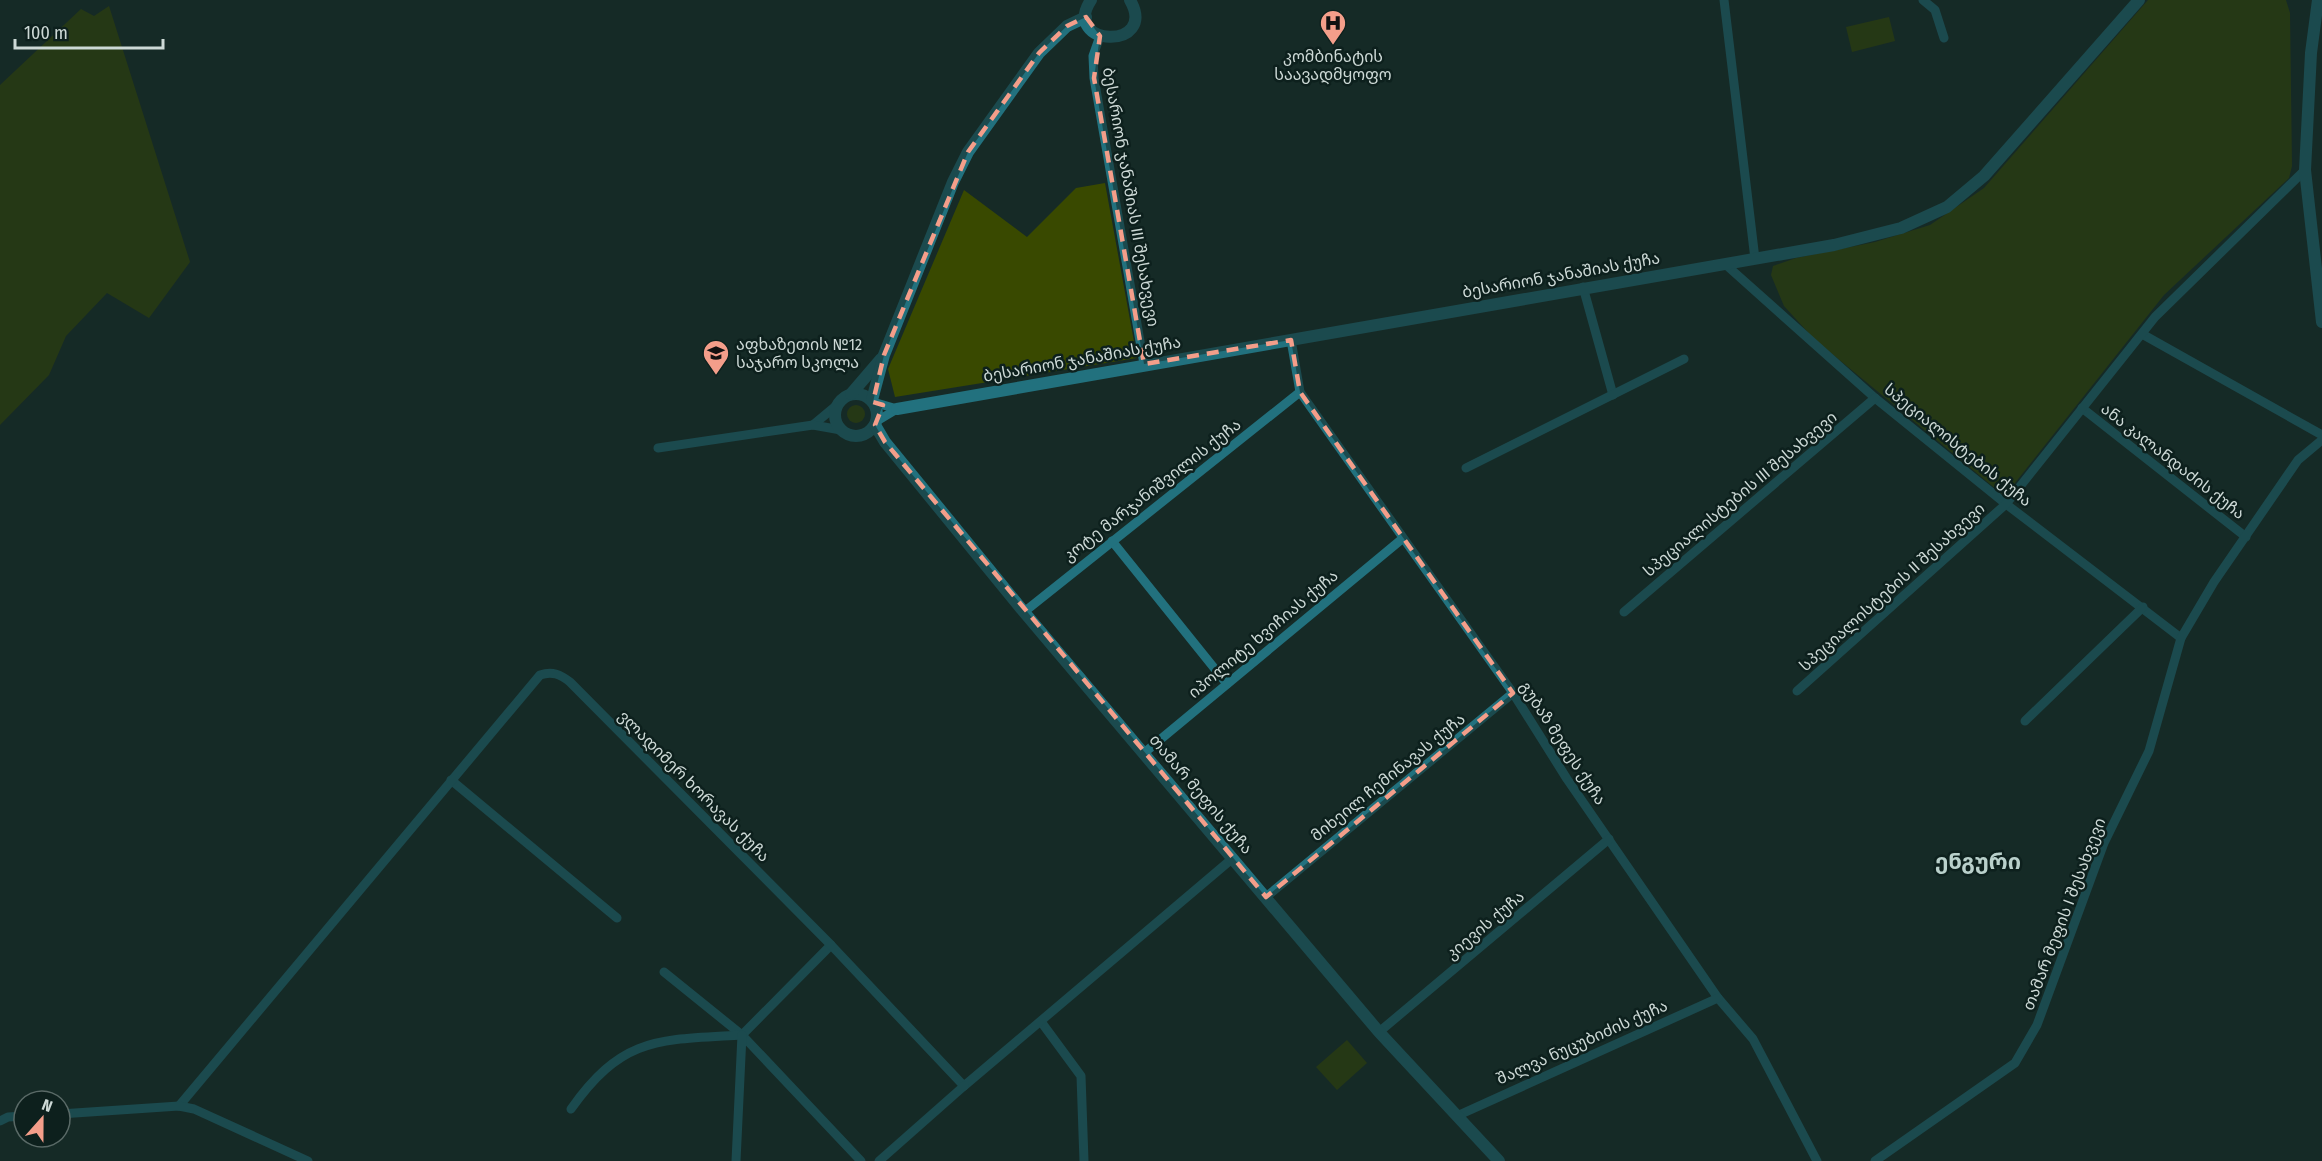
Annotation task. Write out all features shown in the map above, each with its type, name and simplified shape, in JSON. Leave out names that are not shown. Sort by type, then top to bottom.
[{"type":"street","points":[[1090,0],[1086,16],[1093,32],[1100,36],[1116,38],[1129,29],[1134,14],[1130,0]]},
{"type":"street","points":[[1724,0],[1755,259]]},
{"type":"street","points":[[1923,0],[1935,10],[1944,38]]},
{"type":"street","name":"ბესარიონ ჯანაშიას ქუჩა","points":[[897,409],[1583,287],[1834,245],[1901,228],[1947,207],[1984,176],[2139,0]]},
{"type":"street","points":[[2318,0],[2316,53],[2305,170],[2322,322]]},
{"type":"street","points":[[876,423],[877,411],[872,401],[884,355],[953,182],[968,152],[1039,53],[1066,26],[1086,16]]},
{"type":"street","name":"ბესარიონ ჯანაშიას III შესახვევი","points":[[1100,36],[1093,56],[1094,78],[1144,364]]},
{"type":"street","name":"სპეციალისტების II შესახვევი","points":[[1797,691],[2006,504],[2156,317],[2305,170]]},
{"type":"street","name":"სპეციალისტების ქუჩა","points":[[1725,264],[1875,399],[2006,504],[2181,638]]},
{"type":"street","points":[[1583,287],[1613,395]]},
{"type":"street","points":[[2142,334],[2322,435]]},
{"type":"street","name":"გუბაზ მეფეს ქუჩა","points":[[1291,340],[1300,392],[1513,693],[1567,779],[1718,998],[1753,1039],[1817,1161]]},
{"type":"street","points":[[813,425],[852,394],[884,355]]},
{"type":"street","points":[[1466,468],[1684,359]]},
{"type":"street","name":"კოტე მარჯანიშვილის ქუჩა","points":[[1024,612],[1300,392]]},
{"type":"street","points":[[852,394],[862,394],[872,401],[897,409]]},
{"type":"street","name":"სპეციალისტების III შესახვევი","points":[[1624,612],[1875,399]]},
{"type":"street","points":[[837,405],[835,418],[841,430]]},
{"type":"street","name":"ანა კალანდაძის ქუჩა","points":[[2082,408],[2246,537]]},
{"type":"street","points":[[857,437],[868,433],[876,423],[897,409]]},
{"type":"street","name":"თამარ მეფის ქუჩა","points":[[876,423],[885,442],[1024,612],[1379,1032],[1459,1115],[1499,1161]]},
{"type":"street","points":[[658,448],[813,425],[885,442]]},
{"type":"street","name":"თამარ მეფის I შესახვევი","points":[[1875,1161],[2015,1063],[2037,1025],[2104,843],[2149,751],[2181,638],[2214,582],[2298,460],[2322,440]]},
{"type":"street","name":"იპოლიტე ხვიჩიას ქუჩა","points":[[1144,753],[1402,539]]},
{"type":"street","points":[[1112,541],[1227,684]]},
{"type":"street","points":[[2025,721],[2143,607]]},
{"type":"street","name":"ვლადიმერ ხორავას ქუჩა","points":[[179,1106],[540,675],[558,674],[570,682],[831,945],[964,1086]]},
{"type":"street","name":"მიხეილ ჩემინავას ქუჩა","points":[[1266,897],[1513,693]]},
{"type":"street","points":[[451,780],[617,918]]},
{"type":"street","name":"კიევის ქუჩა","points":[[1379,1032],[1610,839]]},
{"type":"street","points":[[879,1161],[1233,858]]},
{"type":"street","points":[[571,1109],[588,1085],[606,1066],[628,1052],[667,1040],[742,1035],[831,945]]},
{"type":"street","points":[[664,972],[742,1035],[861,1161]]},
{"type":"street","name":"შალვა ნუცუბიძის ქუჩა","points":[[1459,1115],[1718,998]]},
{"type":"street","points":[[1042,1023],[1081,1076],[1084,1161]]},
{"type":"street","points":[[736,1161],[742,1035]]},
{"type":"street","points":[[72,1113],[179,1106],[194,1109],[308,1161]]},
{"type":"highlighted area","points":[[1086,17],[1100,36],[1094,78],[1144,364],[1291,340],[1300,392],[1513,693],[1266,897],[885,442],[875,425],[883,405],[873,402],[884,355],[968,152],[1039,53],[1067,26]]},
{"type":"green space","points":[[2148,0],[2286,0],[2290,13],[2292,166],[2289,178],[2164,295],[2007,493],[2002,494],[1814,339],[1784,306],[1771,275],[1773,266],[1796,258],[1875,242],[1930,225],[1984,188]]},
{"type":"green space","points":[[109,6],[190,262],[149,318],[107,293],[66,336],[49,375],[0,425],[0,85],[81,9],[94,16]]},
{"type":"green space","points":[[1889,17],[1895,41],[1852,52],[1846,27]]},
{"type":"green space","points":[[1105,183],[1137,358],[895,397],[888,369],[964,190],[1027,237],[1076,188]]},
{"type":"green space","points":[[856,405],[862,408],[865,414],[862,420],[856,423],[850,420],[847,414],[850,408]]},
{"type":"green space","points":[[1347,1040],[1367,1063],[1337,1090],[1316,1067]]},
{"type":"place","name":"კომბინატის საავადმყოფო","points":[[1333,46]]},
{"type":"place","name":"აფხაზეთის №12 საჯარო სკოლა","points":[[716,376]]},
{"type":"district","name":"ენგური","points":[[1978,861]]}]
